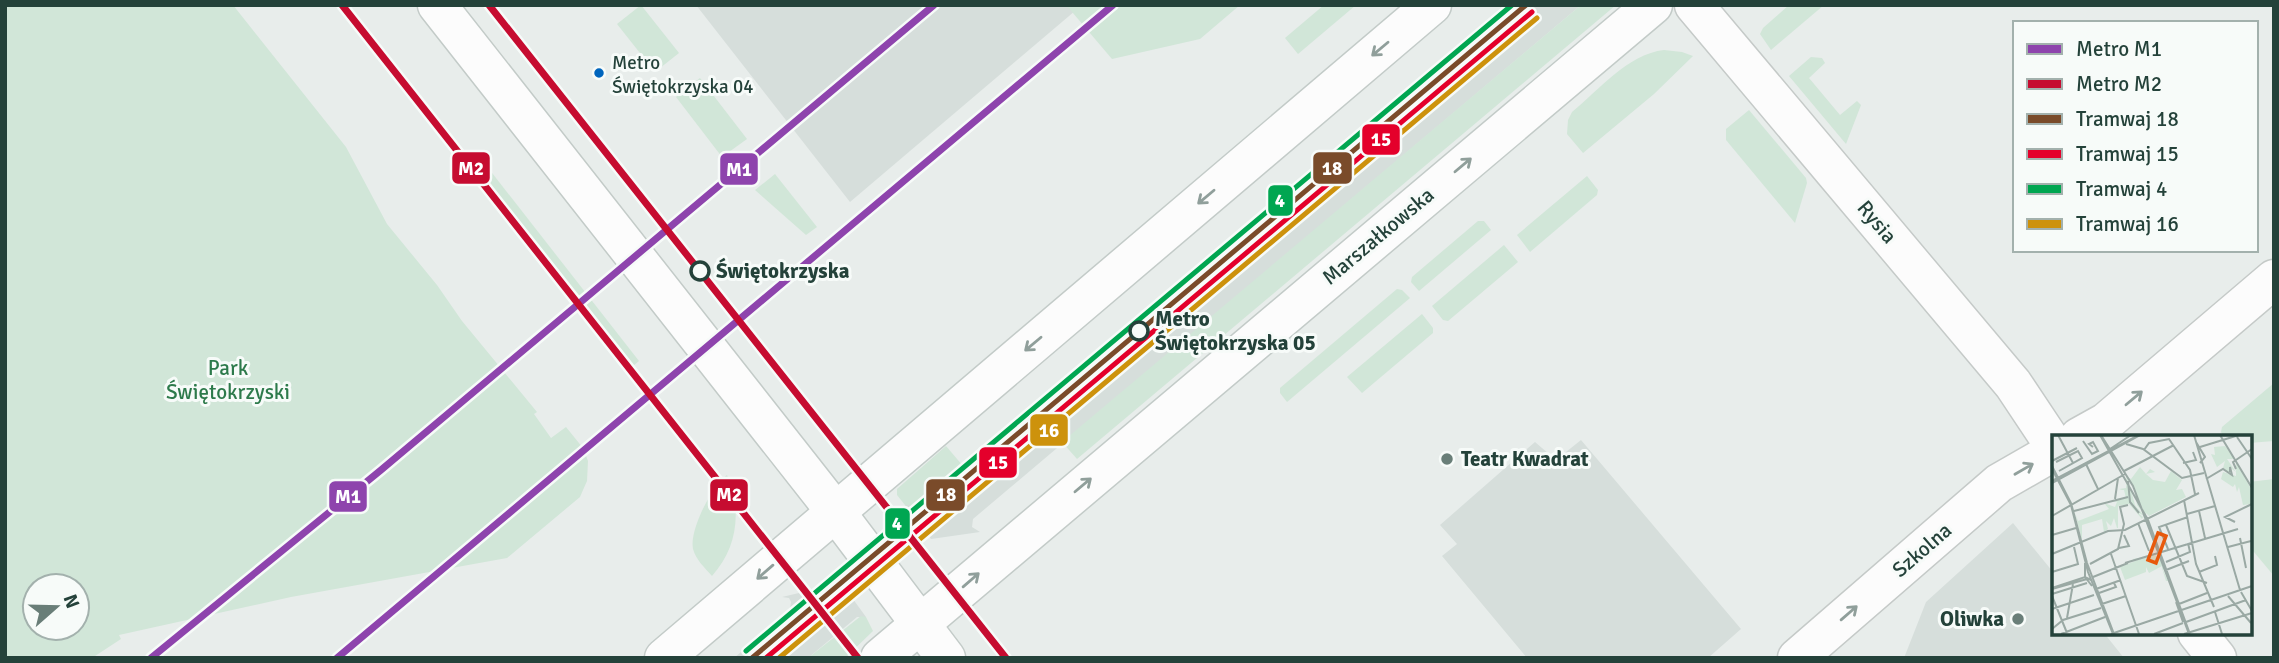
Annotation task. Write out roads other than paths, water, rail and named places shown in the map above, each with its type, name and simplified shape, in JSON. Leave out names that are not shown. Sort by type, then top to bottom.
[{"type":"street","points":[[437,5],[835,511],[946,658]]},
{"type":"street","points":[[664,658],[1432,5]]},
{"type":"street","name":"Marszałkowska","points":[[880,658],[1653,5]]},
{"type":"street","name":"Rysia","points":[[1694,5],[2013,384],[2052,442]]},
{"type":"street","points":[[2083,435],[2106,422],[2274,279]]},
{"type":"street","name":"Szkolna","points":[[1797,658],[1998,483],[2052,453]]},
{"type":"street","points":[[2199,635],[2217,658]]},
{"type":"metro line","name":"M2","points":[[342,5],[858,658]]},
{"type":"metro line","name":"M2","points":[[489,5],[1006,658]]},
{"type":"metro line","name":"M1","points":[[151,658],[381,470],[934,5]]},
{"type":"metro line","name":"M1","points":[[337,658],[1113,5]]},
{"type":"tram line","name":"4","points":[[746,651],[1512,5]]},
{"type":"tram line","name":"18","points":[[752,658],[1526,5]]},
{"type":"tram line","name":"15","points":[[766,658],[1532,12]]},
{"type":"tram line","name":"16","points":[[779,658],[1537,18]]},
{"type":"place","name":"Metro Świętokrzyska 04","points":[[599,73]]},
{"type":"place","name":"Świętokrzyska","points":[[700,271]]},
{"type":"place","name":"Metro Świętokrzyska 05","points":[[1139,331]]},
{"type":"place","name":"Teatr Kwadrat","points":[[1447,459]]},
{"type":"place","name":"Oliwka","points":[[2018,619]]},
{"type":"park label","name":"Park Świętokrzyski","points":[[228,380]]}]
